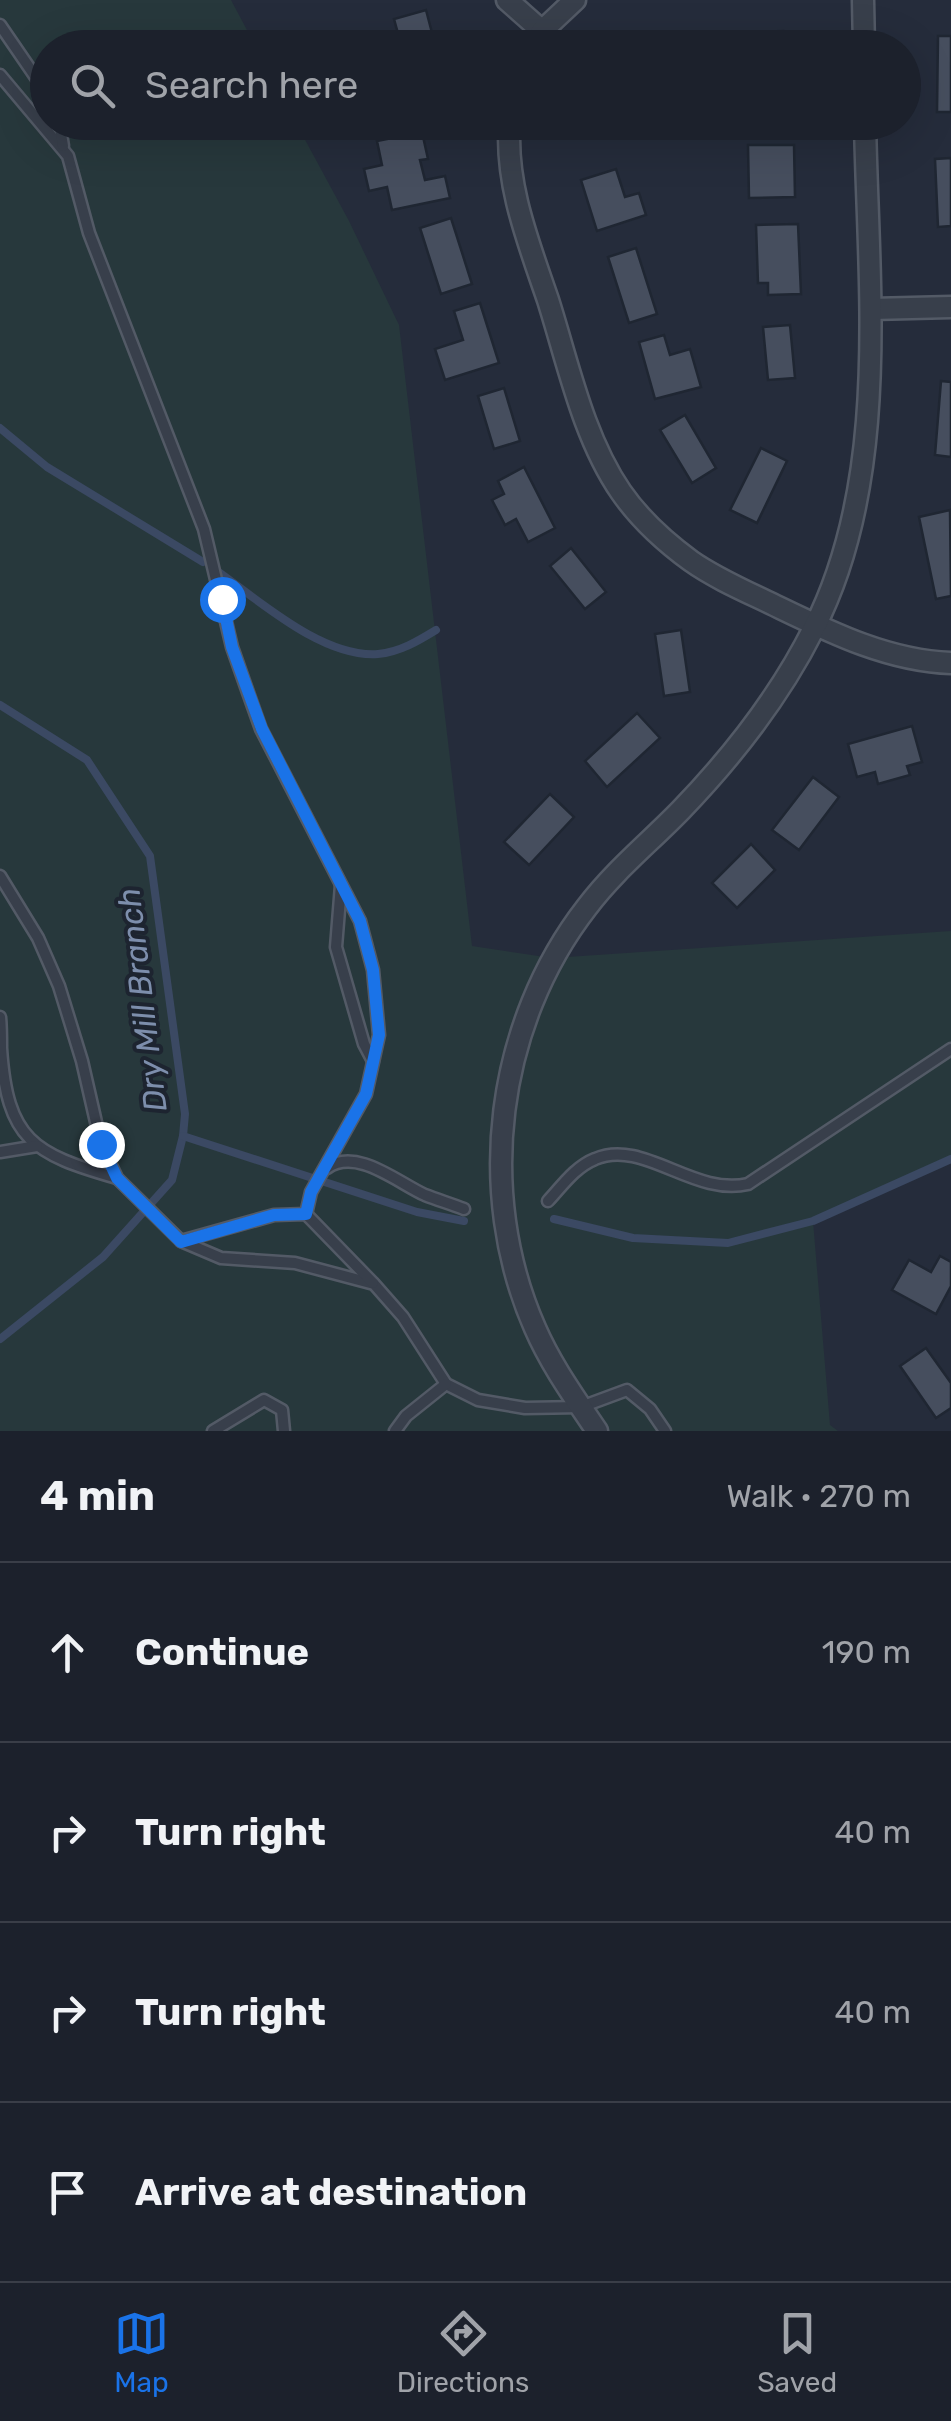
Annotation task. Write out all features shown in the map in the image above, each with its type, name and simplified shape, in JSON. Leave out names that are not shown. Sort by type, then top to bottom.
[{"type":"street","points":[[507,0],[531,30]]},
{"type":"street","points":[[547,30],[575,0]]},
{"type":"street","points":[[863,0],[864,30]]},
{"type":"street","points":[[508,140],[511,179],[584,410],[604,463],[642,518],[694,564],[816,625],[864,646],[951,664]]},
{"type":"street","points":[[598,1431],[535,1328],[519,1286],[501,1193],[512,1061],[527,1008],[552,958],[587,906],[752,730],[816,625],[841,557],[865,447],[872,309],[866,140]]},
{"type":"street","points":[[872,309],[951,308]]},
{"type":"lane","points":[[0,25],[30,66]]},
{"type":"lane","points":[[0,75],[30,111]]},
{"type":"lane","points":[[55,140],[68,156]]},
{"type":"lane","points":[[61,140],[90,233],[204,529],[232,647],[256,714],[360,921],[373,970],[379,1035],[366,1094],[311,1192],[306,1214]]},
{"type":"lane","points":[[0,876],[38,938],[59,986],[101,1144],[117,1178],[181,1242],[221,1258],[295,1263],[374,1284]]},
{"type":"lane","points":[[341,883],[336,947],[364,1044],[374,1062]]},
{"type":"lane","points":[[0,1017],[8,1100],[18,1128],[37,1146],[117,1178]]},
{"type":"lane","points":[[548,1201],[576,1171],[595,1159],[616,1154],[712,1186],[748,1184],[951,1048]]},
{"type":"lane","points":[[0,1152],[37,1146]]},
{"type":"lane","points":[[323,1171],[346,1160],[380,1170],[422,1194],[464,1208]]},
{"type":"lane","points":[[306,1214],[404,1317],[446,1384],[478,1400],[525,1408],[581,1407],[627,1390],[666,1431]]},
{"type":"lane","points":[[181,1242],[258,1218],[306,1214]]},
{"type":"lane","points":[[395,1431],[406,1416],[446,1384]]},
{"type":"lane","points":[[213,1431],[264,1400],[282,1410],[284,1431]]},
{"type":"shaded area","points":[[0,0],[231,0],[247,30],[30,30],[30,140],[305,140],[399,325],[472,946],[552,958],[951,931],[951,1159],[813,1221],[830,1425],[838,1431],[0,1431]]},
{"type":"building","points":[[426,10],[431,30],[397,30],[394,19]]},
{"type":"building","points":[[938,36],[951,36],[951,112],[937,112]]},
{"type":"building","points":[[424,140],[428,159],[420,160],[425,180],[445,176],[450,198],[392,210],[387,187],[369,191],[364,169],[382,165],[377,141]]},
{"type":"building","points":[[748,145],[794,145],[795,197],[749,198]]},
{"type":"building","points":[[951,158],[951,226],[938,227],[935,159]]},
{"type":"building","points":[[616,169],[625,197],[639,193],[646,215],[597,231],[581,180]]},
{"type":"building","points":[[451,218],[472,284],[441,294],[420,228]]},
{"type":"building","points":[[798,224],[801,294],[768,295],[768,283],[758,283],[756,225]]},
{"type":"building","points":[[636,248],[657,314],[629,323],[608,257]]},
{"type":"building","points":[[480,303],[499,363],[445,380],[435,349],[463,340],[454,311]]},
{"type":"building","points":[[790,325],[795,378],[768,380],[763,327]]},
{"type":"building","points":[[664,335],[670,355],[690,349],[701,387],[655,399],[639,342]]},
{"type":"building","points":[[941,381],[951,382],[951,457],[935,455]]},
{"type":"building","points":[[504,388],[520,441],[494,449],[478,396]]},
{"type":"building","points":[[685,415],[716,468],[692,483],[660,430]]},
{"type":"building","points":[[761,448],[787,461],[757,523],[730,510]]},
{"type":"building","points":[[524,467],[555,528],[528,542],[516,519],[505,525],[492,500],[504,494],[498,481]]},
{"type":"building","points":[[950,510],[951,596],[936,599],[919,517]]},
{"type":"building","points":[[571,548],[606,592],[585,609],[550,566]]},
{"type":"building","points":[[681,630],[690,692],[664,696],[655,634]]},
{"type":"building","points":[[637,713],[660,738],[607,787],[585,761]]},
{"type":"building","points":[[912,726],[922,762],[907,766],[910,775],[878,784],[875,772],[857,777],[848,744]]},
{"type":"building","points":[[813,777],[839,797],[799,850],[772,830]]},
{"type":"building","points":[[550,794],[574,817],[529,865],[504,842]]},
{"type":"building","points":[[751,844],[775,870],[737,908],[712,883]]},
{"type":"building","points":[[940,1256],[951,1262],[951,1286],[936,1314],[892,1290],[909,1260],[931,1272]]},
{"type":"building","points":[[926,1348],[951,1383],[951,1408],[936,1418],[900,1366]]},
{"type":"waterway","points":[[0,428],[47,467],[203,562]]},
{"type":"waterway","points":[[220,573],[294,626],[357,653],[394,651],[436,630]]},
{"type":"waterway","name":"Dry Mill Branch","points":[[0,705],[87,760],[150,856],[185,1114],[172,1180],[103,1257],[0,1339]]},
{"type":"waterway","points":[[183,1136],[417,1212],[464,1221]]},
{"type":"waterway","points":[[554,1219],[633,1238],[728,1243],[813,1221],[951,1159]]},
{"type":"route","points":[[101,1144],[117,1178],[181,1242],[242,1222],[306,1214],[311,1192],[366,1094],[374,1062],[379,1035],[373,970],[360,921],[262,729],[232,647],[222,599]]}]
